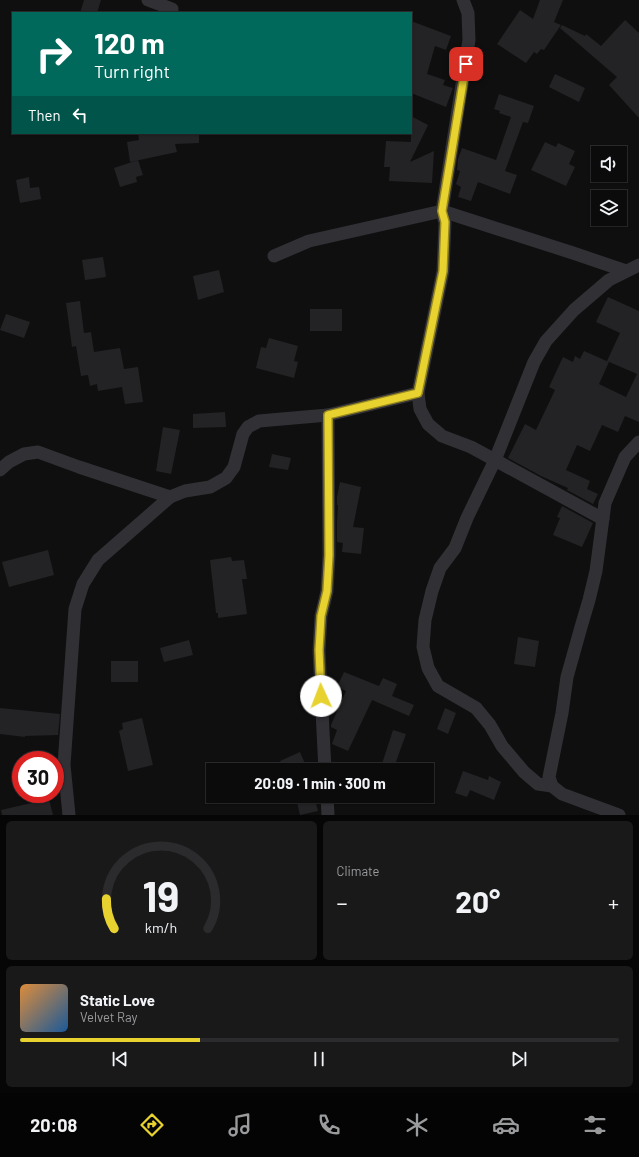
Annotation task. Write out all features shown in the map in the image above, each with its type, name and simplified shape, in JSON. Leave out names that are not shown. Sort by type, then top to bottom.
[{"type":"street","points":[[148,0],[172,8]]},
{"type":"street","points":[[463,0],[468,13],[469,40],[442,211],[445,222],[443,271],[418,393],[420,409],[428,424],[442,436],[471,447],[603,519]]},
{"type":"street","points":[[274,256],[309,241],[442,211],[626,271]]},
{"type":"street","points":[[619,815],[562,794],[552,786],[538,784],[524,772],[502,746],[490,725],[476,708],[438,686],[428,668],[423,647],[425,620],[432,591],[440,568],[455,548],[467,518],[495,460],[534,362],[546,341],[574,310],[609,280],[639,265]]},
{"type":"street","points":[[69,815],[64,765],[75,609],[83,584],[98,560],[170,497],[185,491],[210,487],[226,478],[234,467],[243,434],[248,427],[259,421],[328,415],[418,393]]},
{"type":"street","points":[[325,763],[319,650],[321,616],[327,591],[329,555],[328,415]]},
{"type":"street","points":[[552,786],[549,776],[562,713],[567,678],[596,571],[605,503],[625,457],[639,442]]},
{"type":"street","points":[[0,470],[9,462],[24,454],[38,452],[170,497]]},
{"type":"street","points":[[327,803],[328,815]]},
{"type":"building","points":[[84,0],[101,0],[97,12],[80,12]]},
{"type":"building","points":[[540,0],[563,0],[554,22],[561,25],[544,50],[541,49],[537,54],[534,52],[526,63],[497,44],[520,10],[533,19]]},
{"type":"building","points":[[625,20],[639,33],[639,118],[609,85],[617,77],[560,28],[562,25],[585,36],[586,34],[601,46]]},
{"type":"building","points":[[412,21],[451,36],[446,50],[435,46],[427,74],[445,80],[443,85],[453,88],[446,107],[412,93]]},
{"type":"building","points":[[555,74],[585,88],[579,102],[549,87]]},
{"type":"building","points":[[499,94],[534,106],[528,123],[523,122],[505,171],[517,175],[510,194],[478,182],[471,201],[458,197],[461,187],[456,184],[460,171],[457,170],[458,159],[462,148],[496,160],[511,117],[499,113],[500,111],[494,109]]},
{"type":"building","points":[[412,117],[428,125],[410,162],[434,151],[432,183],[389,181],[390,167],[384,167],[386,141],[411,142]]},
{"type":"building","points":[[138,134],[199,134],[199,143],[175,144],[177,152],[130,162],[127,142],[139,140]]},
{"type":"building","points":[[545,142],[556,147],[558,143],[575,151],[569,164],[575,167],[566,186],[531,170]]},
{"type":"building","points":[[138,160],[143,175],[136,177],[137,182],[120,187],[114,168]]},
{"type":"building","points":[[29,177],[30,188],[39,187],[41,199],[20,203],[16,180]]},
{"type":"building","points":[[103,257],[106,277],[85,280],[82,260]]},
{"type":"building","points":[[219,270],[224,292],[198,300],[193,276]]},
{"type":"building","points":[[608,297],[639,311],[639,422],[625,416],[618,432],[602,425],[590,451],[577,445],[566,470],[590,481],[587,489],[598,494],[593,504],[567,490],[568,488],[541,476],[508,458],[525,424],[536,430],[555,390],[549,387],[563,357],[573,362],[575,356],[580,359],[584,351],[609,362],[599,384],[626,397],[637,374],[607,361],[620,333],[596,322]]},
{"type":"building","points":[[80,301],[84,333],[91,332],[94,352],[120,348],[124,369],[138,367],[143,402],[125,404],[122,387],[98,391],[97,384],[90,386],[88,375],[81,376],[76,346],[72,347],[66,303]]},
{"type":"building","points":[[310,309],[342,309],[342,331],[310,331]]},
{"type":"building","points":[[6,314],[30,322],[24,338],[0,330]]},
{"type":"building","points":[[269,338],[298,346],[294,361],[298,362],[294,378],[256,368],[261,347],[266,348]]},
{"type":"building","points":[[225,412],[226,427],[193,428],[193,414]]},
{"type":"building","points":[[163,427],[180,430],[171,474],[156,471]]},
{"type":"building","points":[[272,454],[291,458],[288,470],[269,467]]},
{"type":"building","points":[[340,482],[361,487],[353,527],[364,528],[361,554],[342,552],[343,543],[337,542],[337,497]]},
{"type":"building","points":[[562,506],[593,523],[582,547],[553,535],[560,518],[557,517]]},
{"type":"building","points":[[48,550],[54,575],[9,587],[2,562]]},
{"type":"building","points":[[231,557],[232,561],[244,560],[247,579],[242,579],[247,614],[218,618],[218,613],[216,613],[210,560]]},
{"type":"building","points":[[518,637],[539,641],[535,667],[514,664]]},
{"type":"building","points":[[189,640],[193,655],[164,662],[160,648]]},
{"type":"building","points":[[111,661],[138,661],[138,682],[111,682]]},
{"type":"building","points":[[344,672],[379,686],[383,678],[397,684],[392,696],[414,705],[409,716],[372,700],[348,751],[332,744],[337,730],[331,727],[346,691],[337,687]]},
{"type":"building","points":[[0,708],[60,714],[58,735],[25,737],[0,734]]},
{"type":"building","points":[[445,708],[456,713],[448,734],[437,729]]},
{"type":"building","points":[[142,718],[153,765],[128,771],[119,731],[123,729],[122,723]]},
{"type":"building","points":[[393,730],[406,734],[396,763],[382,763]]},
{"type":"building","points":[[300,752],[305,763],[281,763],[280,761]]},
{"type":"building","points":[[463,771],[488,780],[489,776],[501,782],[494,800],[470,790],[467,797],[455,793]]},
{"type":"building","points":[[32,803],[50,803],[53,815],[2,815],[1,810]]},
{"type":"building","points":[[297,803],[316,803],[318,811],[300,815]]},
{"type":"route","points":[[321,696],[319,650],[321,616],[327,591],[329,555],[328,415],[418,393],[443,271],[445,222],[442,211],[466,64]]}]
